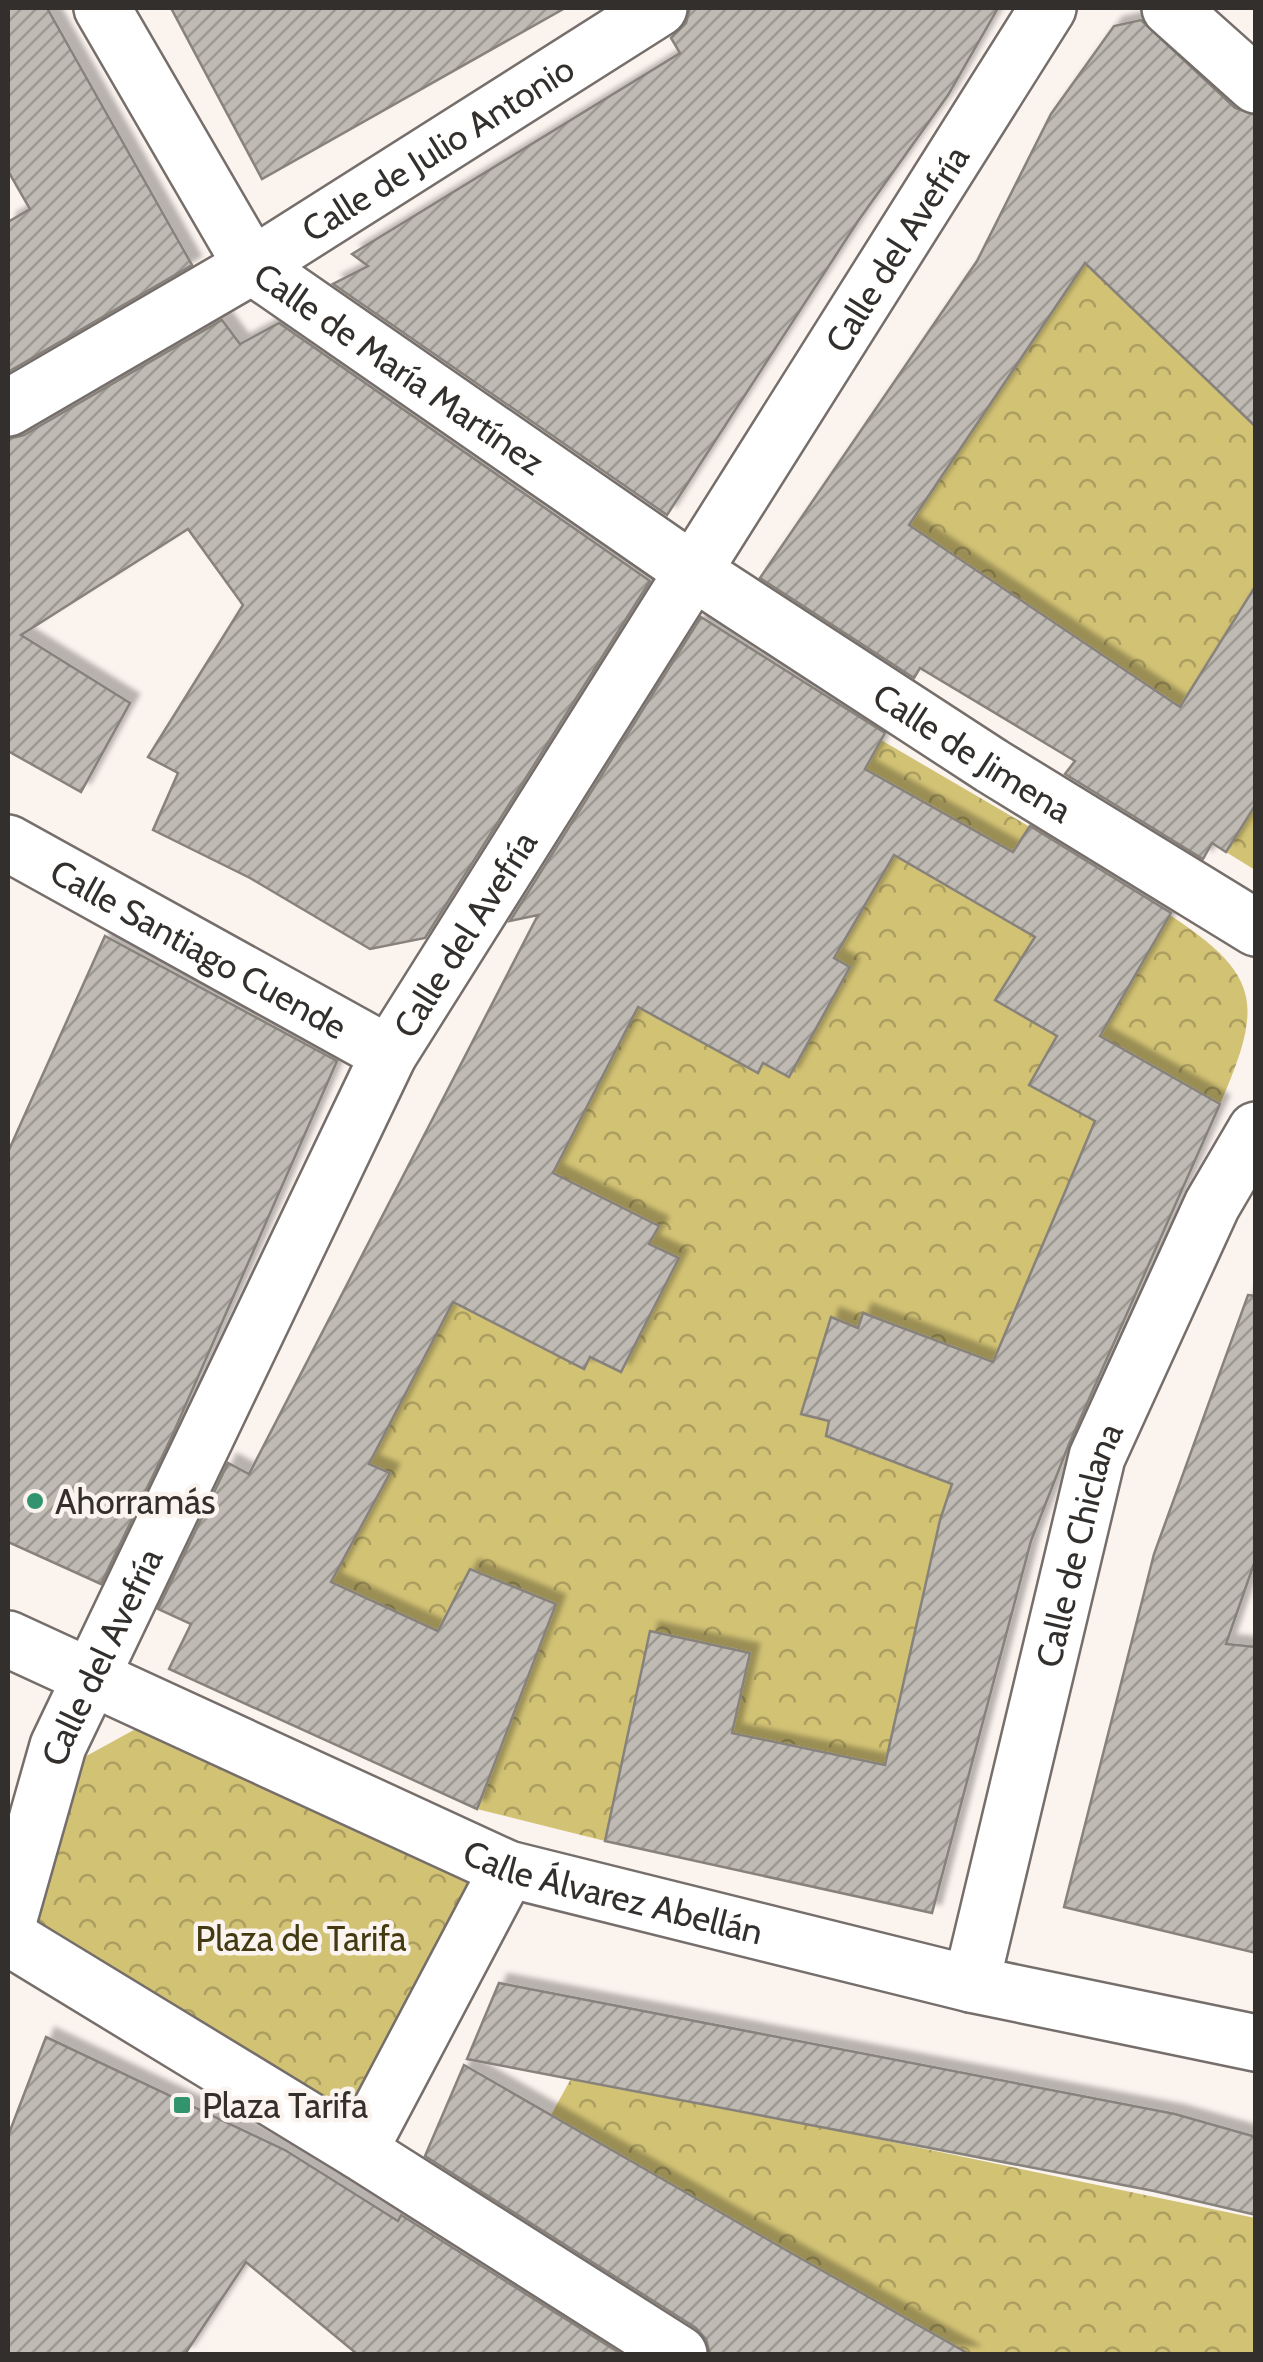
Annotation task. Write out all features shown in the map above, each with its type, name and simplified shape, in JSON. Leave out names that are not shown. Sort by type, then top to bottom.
[{"type":"street","name":"Calle de María Martínez","points":[[102,8],[252,266],[694,572]]},
{"type":"street","name":"Calle de Julio Antonio","points":[[8,408],[252,266],[659,8]]},
{"type":"street","name":"Calle del Avefría","points":[[8,1922],[58,1746],[389,1054],[1048,8]]},
{"type":"street","points":[[1170,8],[1256,85]]},
{"type":"street","name":"Calle de Jimena","points":[[694,572],[992,766],[1256,928]]},
{"type":"street","name":"Calle Santiago Cuende","points":[[8,843],[389,1054]]},
{"type":"street","name":"Calle de Chiclana","points":[[971,1984],[1096,1458],[1212,1204],[1256,1130]]},
{"type":"street","name":"Calle Álvarez Abellán","points":[[8,1639],[508,1869],[602,1896],[971,1984],[1256,2042]]},
{"type":"street","points":[[8,1766],[58,1746]]},
{"type":"street","points":[[360,2151],[508,1869]]},
{"type":"street","points":[[8,1937],[360,2151],[679,2354]]},
{"type":"green space","points":[[1085,263],[1255,420],[1255,658],[1180,707],[909,526]]},
{"type":"green space","points":[[881,740],[1030,827],[978,904],[1035,937],[995,1000],[1057,1036],[1030,1086],[1095,1121],[990,1368],[930,1338],[864,1313],[858,1327],[832,1317],[802,1414],[829,1421],[826,1437],[898,1464],[959,1466],[940,1520],[885,1765],[732,1733],[750,1653],[651,1631],[605,1841],[477,1809],[555,1604],[471,1569],[438,1631],[331,1582],[389,1473],[369,1464],[461,1287],[517,1335],[583,1368],[590,1357],[621,1372],[678,1259],[649,1244],[658,1226],[569,1181],[546,1185],[646,991],[758,1072],[763,1063],[788,1077],[849,968],[826,954],[865,769]]},
{"type":"green space","points":[[1255,804],[1255,870],[1226,852]]},
{"type":"green space","points":[[1170,915],[1223,956],[1246,995],[1243,1041],[1220,1104],[1100,1036]]},
{"type":"green space","name":"Plaza de Tarifa","points":[[141,1726],[474,1870],[358,2125],[25,1923],[79,1760]]},
{"type":"green space","points":[[573,2075],[1255,2218],[1255,2353],[965,2354],[551,2115]]},
{"type":"building","points":[[8,8],[47,8],[192,265],[8,372],[8,222],[30,209],[8,171]]},
{"type":"building","points":[[171,8],[565,8],[262,179]]},
{"type":"building","points":[[690,8],[998,8],[948,95],[858,221],[667,515],[333,284],[368,266],[352,254],[680,53],[671,38],[686,23]]},
{"type":"building","points":[[1141,20],[1235,108],[1256,115],[1256,427],[1085,263],[909,525],[1180,707],[1256,585],[1256,804],[1226,852],[1212,843],[1203,859],[1065,774],[1075,761],[920,668],[914,678],[760,578],[977,261],[1051,114],[1114,26]]},
{"type":"building","points":[[222,320],[240,344],[279,323],[650,581],[425,938],[370,949],[250,878],[153,830],[178,773],[148,757],[243,605],[188,529],[21,635],[130,703],[81,792],[8,751],[8,439],[24,435]]},
{"type":"building","points":[[701,617],[885,733],[865,769],[1013,852],[1030,826],[1171,913],[1100,1036],[1220,1104],[1069,1444],[1031,1541],[932,1913],[605,1841],[650,1631],[750,1653],[732,1733],[885,1765],[940,1520],[952,1484],[826,1436],[829,1421],[801,1414],[831,1317],[858,1328],[863,1313],[993,1362],[1095,1121],[1029,1085],[1057,1036],[995,1000],[1035,937],[894,855],[834,958],[850,967],[789,1077],[763,1063],[758,1073],[638,1007],[553,1173],[659,1226],[649,1244],[679,1258],[621,1372],[590,1357],[584,1369],[453,1302],[369,1464],[390,1473],[331,1582],[438,1631],[470,1569],[556,1604],[477,1809],[169,1669],[191,1624],[158,1609],[228,1463],[249,1474],[538,915],[510,921]]},
{"type":"building","points":[[105,936],[337,1061],[172,1436],[101,1584],[8,1542],[8,1152]]},
{"type":"building","points":[[1248,1295],[1256,1296],[1256,1558],[1226,1644],[1256,1647],[1256,1953],[1064,1907],[1154,1554]]},
{"type":"building","points":[[499,1983],[1175,2114],[1256,2137],[1256,2215],[1154,2191],[467,2059]]},
{"type":"building","points":[[46,2037],[285,2150],[398,2221],[401,2215],[621,2354],[357,2354],[246,2262],[185,2354],[8,2354],[8,2136]]},
{"type":"building","points":[[464,2065],[969,2354],[710,2354],[706,2339],[696,2328],[425,2156]]},
{"type":"place","name":"Ahorramás","points":[[35,1501]]},
{"type":"place","name":"Plaza Tarifa","points":[[182,2105]]}]
